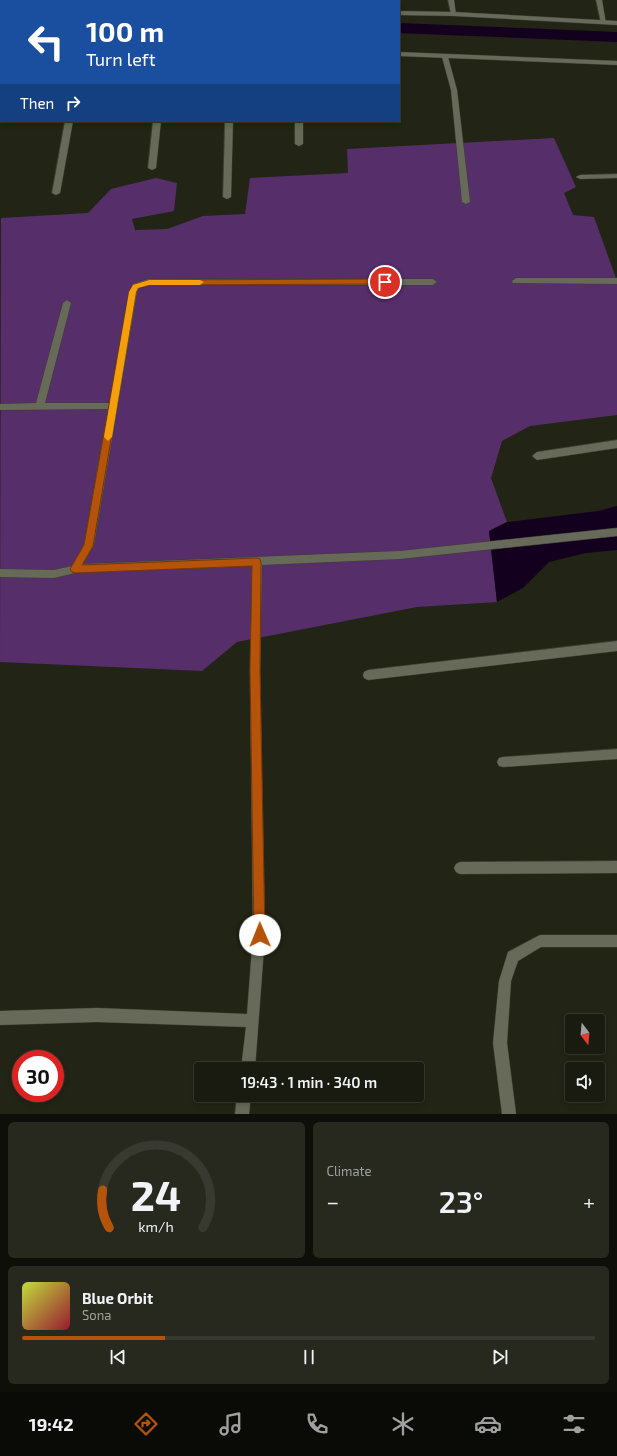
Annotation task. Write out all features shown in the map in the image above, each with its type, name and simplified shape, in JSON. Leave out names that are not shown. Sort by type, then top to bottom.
[{"type":"street","points":[[450,0],[454,14]]},
{"type":"street","points":[[599,0],[604,23]]},
{"type":"street","points":[[400,13],[454,14],[617,24]]},
{"type":"street","points":[[400,54],[617,63]]},
{"type":"street","points":[[445,57],[454,90],[466,202]]},
{"type":"street","points":[[56,193],[69,122]]},
{"type":"street","points":[[152,168],[157,122]]},
{"type":"street","points":[[227,197],[229,122]]},
{"type":"street","points":[[299,122],[299,144]]},
{"type":"street","points":[[580,176],[617,176]]},
{"type":"street","points":[[516,280],[617,281]]},
{"type":"street","points":[[75,569],[89,546],[133,292],[136,286],[149,282],[433,282]]},
{"type":"street","points":[[40,407],[67,303]]},
{"type":"street","points":[[0,407],[114,406]]},
{"type":"street","points":[[537,456],[617,444]]},
{"type":"street","points":[[0,573],[54,574],[75,569],[400,555],[617,532]]},
{"type":"street","points":[[249,1062],[254,1021],[260,935],[255,670],[257,562]]},
{"type":"street","points":[[368,675],[617,646]]},
{"type":"street","points":[[503,762],[617,754]]},
{"type":"street","points":[[460,868],[617,867]]},
{"type":"street","points":[[509,1114],[500,1043],[504,981],[513,957],[540,941],[617,941]]},
{"type":"street","points":[[0,1018],[97,1015],[254,1021]]},
{"type":"street","points":[[242,1114],[243,1102]]},
{"type":"shaded area","points":[[554,138],[576,187],[564,193],[573,215],[594,217],[617,281],[617,415],[530,426],[502,441],[491,478],[507,522],[489,531],[497,602],[417,607],[237,642],[202,671],[0,662],[1,218],[88,213],[111,189],[156,178],[177,183],[174,211],[132,219],[135,230],[167,229],[203,216],[245,214],[250,178],[348,173],[347,149]]},
{"type":"shaded area","points":[[617,506],[617,550],[586,553],[549,562],[523,588],[497,602],[489,531],[507,522],[598,511]]},
{"type":"waterway","points":[[400,28],[617,37]]},
{"type":"slow traffic","points":[[108,437],[133,292],[136,286],[149,282],[200,282]]},
{"type":"route","points":[[260,935],[255,670],[257,562],[75,569],[89,546],[133,292],[136,286],[149,282],[385,282]]}]
